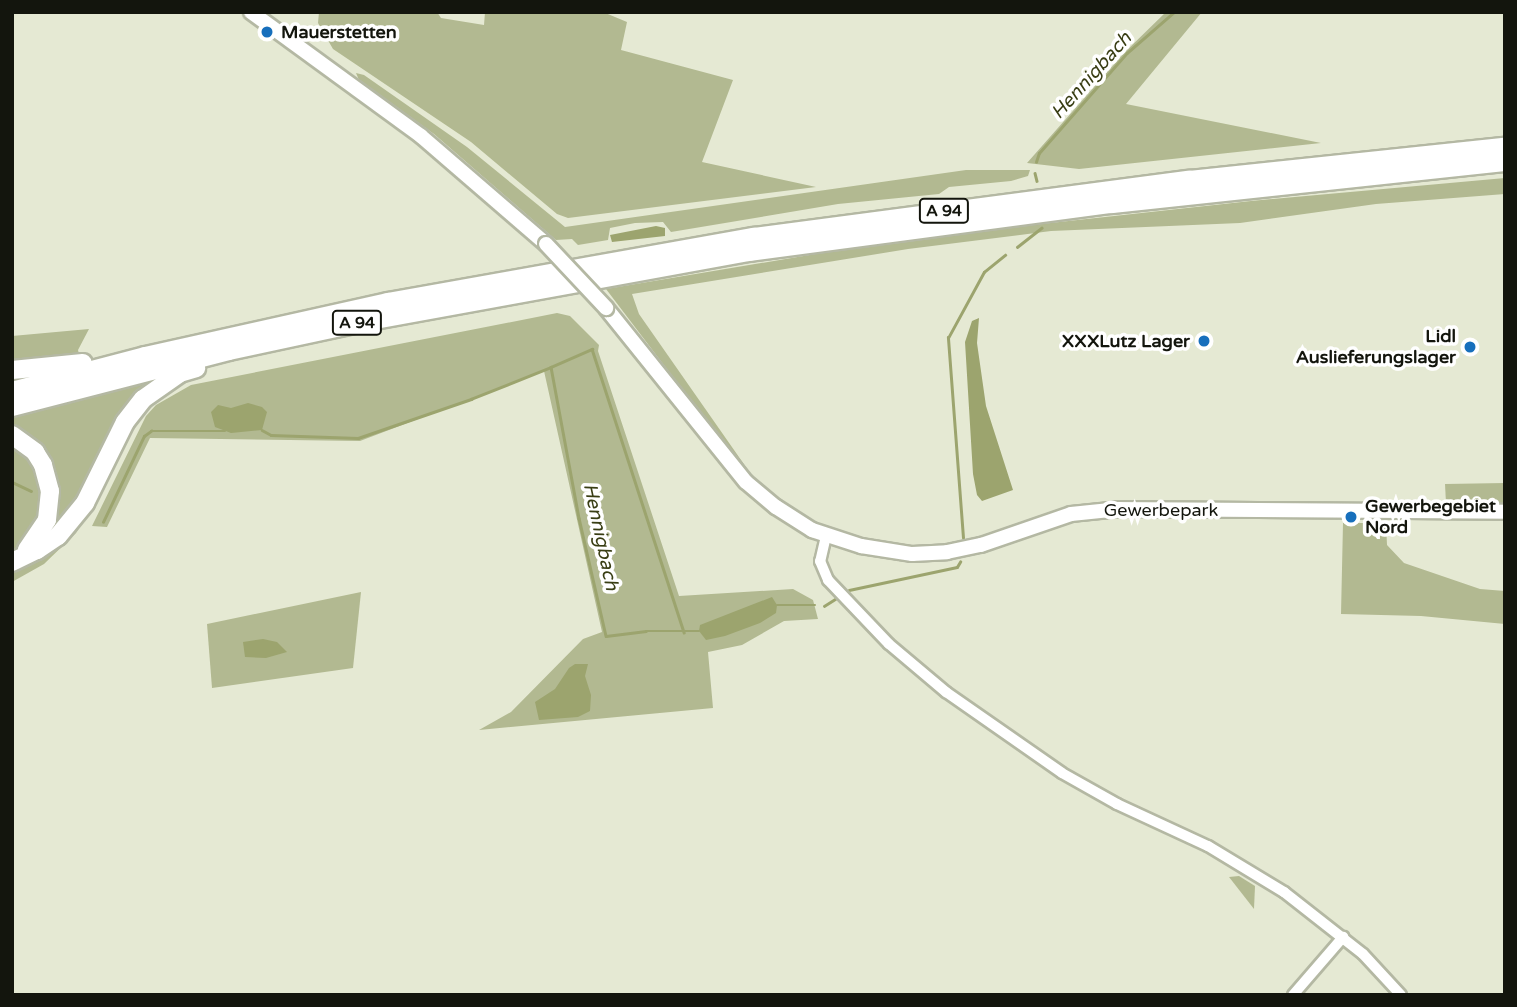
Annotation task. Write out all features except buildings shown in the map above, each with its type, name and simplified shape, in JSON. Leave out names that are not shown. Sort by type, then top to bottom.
[{"type":"highway","name":"A 94","points":[[12,391],[145,356],[463,287],[754,237],[1176,182],[1505,147]]},
{"type":"highway","name":"A 94","points":[[12,407],[229,351],[485,298],[750,252],[1112,204],[1505,162]]},
{"type":"highway","points":[[15,561],[58,536],[85,503],[125,422],[143,399],[180,373],[210,364],[229,351]]},
{"type":"highway","points":[[12,370],[127,355],[145,356]]},
{"type":"highway","points":[[12,435],[35,452],[43,464],[50,491],[50,507],[42,530],[15,561]]},
{"type":"street","name":"Gewerbepark","points":[[251,12],[421,136],[547,244],[606,308],[746,482],[788,515],[826,536],[883,550],[927,554],[981,545],[1071,514],[1120,509],[1505,512]]},
{"type":"street","points":[[826,536],[820,561],[828,580],[889,644],[946,692],[1062,773],[1117,804],[1208,846],[1284,892],[1343,937],[1385,975],[1401,995]]},
{"type":"street","points":[[1293,995],[1343,937]]},
{"type":"shaded area","points":[[319,12],[437,12],[441,18],[484,25],[485,12],[603,12],[627,22],[621,50],[733,80],[702,162],[816,187],[568,218],[557,214],[471,142],[333,49],[318,23]]},
{"type":"shaded area","points":[[1166,12],[1202,12],[1126,104],[1321,143],[1079,169],[1027,163],[1124,53]]},
{"type":"shaded area","points":[[356,73],[364,75],[467,147],[565,227],[966,170],[1030,170],[1028,176],[1011,181],[949,187],[939,194],[838,204],[671,232],[663,222],[635,223],[610,228],[608,240],[578,245],[572,239],[556,240],[434,134],[359,80]]},
{"type":"shaded area","points":[[1505,178],[1505,194],[1376,204],[1240,223],[1051,231],[908,249],[632,294],[639,314],[748,470],[746,473],[606,289],[905,239],[1251,201]]},
{"type":"shaded area","points":[[656,226],[665,228],[665,236],[612,242],[610,235]]},
{"type":"shaded area","points":[[557,313],[570,316],[599,345],[598,351],[679,596],[793,589],[813,600],[818,619],[784,621],[742,645],[708,652],[713,708],[479,730],[511,712],[583,639],[602,632],[544,371],[360,441],[150,438],[107,527],[92,526],[146,416],[156,405],[191,385]]},
{"type":"shaded area","points":[[979,318],[977,343],[986,406],[1013,490],[982,501],[977,495],[973,474],[965,342],[972,321]]},
{"type":"shaded area","points":[[89,329],[78,350],[80,358],[12,364],[12,336]]},
{"type":"shaded area","points":[[168,373],[135,397],[117,417],[98,467],[83,495],[47,537],[55,495],[12,428],[12,413]]},
{"type":"shaded area","points":[[177,382],[181,386],[148,405],[129,434],[99,496],[76,533],[44,564],[12,582],[12,567],[36,556],[60,535],[84,508],[127,424],[143,403]]},
{"type":"shaded area","points":[[248,403],[262,407],[267,412],[262,430],[231,433],[215,427],[211,412],[218,405],[231,408]]},
{"type":"shaded area","points":[[12,438],[43,472],[43,516],[23,546],[12,553]]},
{"type":"shaded area","points":[[1505,483],[1505,506],[1451,506],[1446,503],[1445,484]]},
{"type":"shaded area","points":[[1343,523],[1386,523],[1387,545],[1404,563],[1480,589],[1505,591],[1505,624],[1421,616],[1341,614]]},
{"type":"shaded area","points":[[361,592],[353,668],[212,688],[207,624]]},
{"type":"shaded area","points":[[772,597],[777,605],[776,613],[760,623],[706,640],[699,631],[700,625]]},
{"type":"shaded area","points":[[263,639],[277,642],[287,652],[266,658],[245,657],[243,642]]},
{"type":"shaded area","points":[[575,664],[588,664],[585,676],[591,695],[590,711],[578,717],[539,720],[535,702],[555,689],[569,668]]},
{"type":"shaded area","points":[[1239,876],[1255,886],[1254,909],[1229,877]]},
{"type":"waterway","name":"Hennigbach","points":[[1036,162],[1039,153],[1127,53],[1174,12]]},
{"type":"waterway","name":"Hennigbach","points":[[1035,173],[1037,181]]},
{"type":"waterway","name":"Hennigbach","points":[[1017,247],[1041,228]]},
{"type":"waterway","name":"Hennigbach","points":[[963,538],[948,338],[984,272],[1005,255]]},
{"type":"waterway","name":"Hennigbach","points":[[551,367],[592,349],[684,632]]},
{"type":"waterway","name":"Hennigbach","points":[[262,430],[271,435],[358,438],[471,399],[551,367],[579,518],[606,636],[646,631],[699,631]]},
{"type":"waterway","name":"Hennigbach","points":[[103,522],[144,436],[151,431],[225,431]]},
{"type":"waterway","name":"Hennigbach","points":[[12,482],[31,491]]},
{"type":"waterway","name":"Hennigbach","points":[[849,590],[957,567],[960,562]]},
{"type":"waterway","name":"Hennigbach","points":[[824,606],[835,599]]},
{"type":"waterway","name":"Hennigbach","points":[[777,605],[815,605]]},
{"type":"place","name":"Mauerstetten","points":[[267,32]]},
{"type":"place","name":"XXXLutz Lager","points":[[1204,341]]},
{"type":"place","name":"Lidl Auslieferungslager","points":[[1470,347]]},
{"type":"place","name":"Gewerbegebiet Nord","points":[[1351,517]]}]
